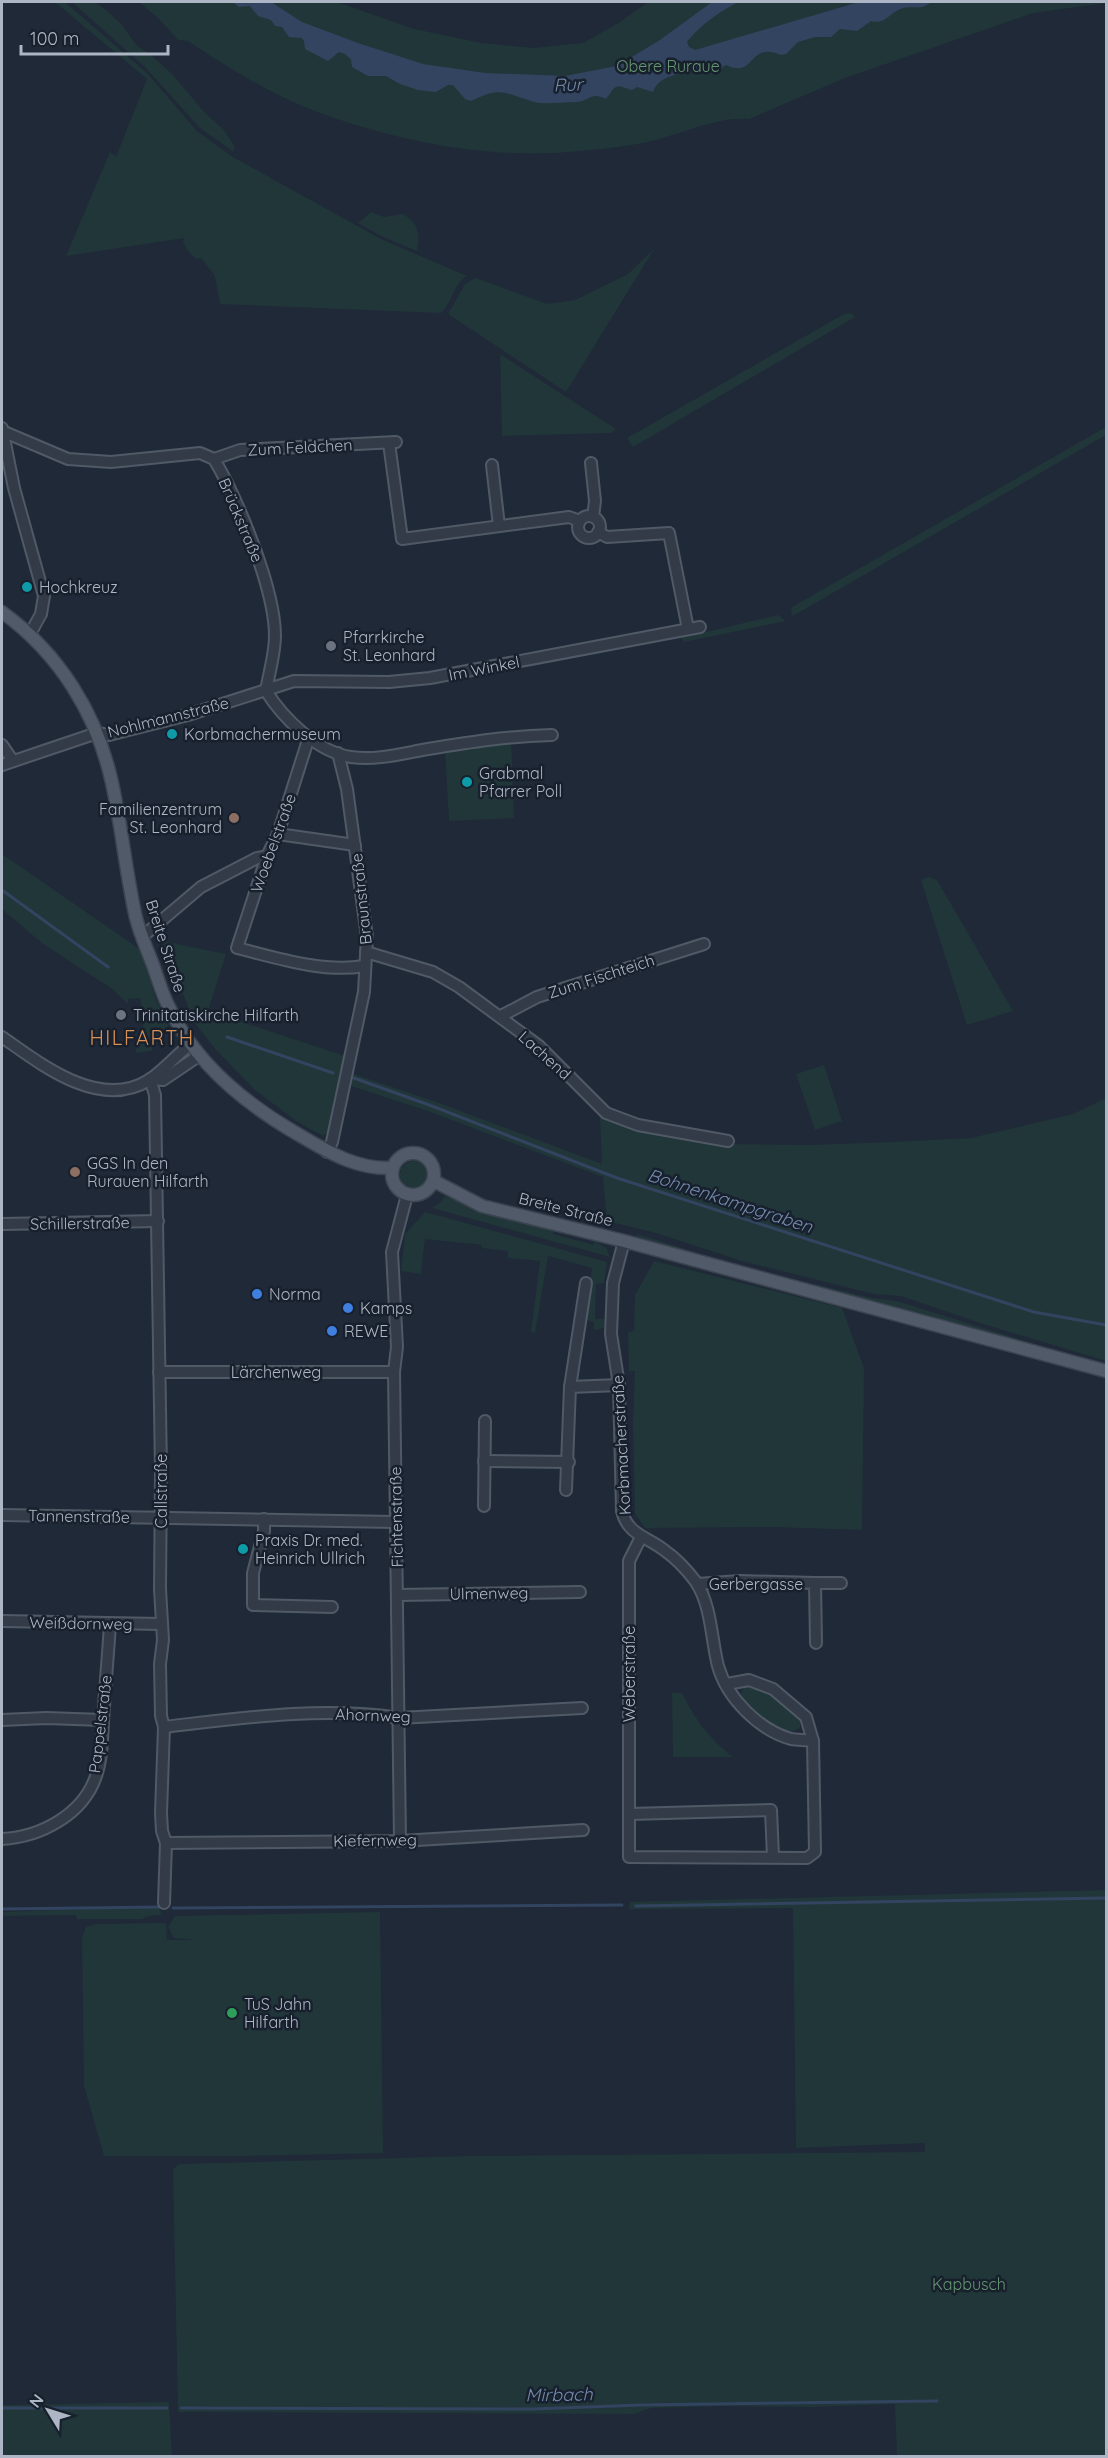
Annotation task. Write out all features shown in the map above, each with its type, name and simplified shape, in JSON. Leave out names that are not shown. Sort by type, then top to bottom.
[{"type":"main road","name":"Breite Straße","points":[[2,612],[30,634],[59,666],[90,717],[112,782],[136,918],[168,1007],[191,1044],[228,1084],[282,1125],[327,1152],[353,1164],[381,1169],[393,1168]]},
{"type":"main road","points":[[420,1154],[432,1164],[434,1181],[425,1192],[416,1196],[407,1195],[395,1186],[392,1177],[393,1168],[403,1155],[420,1154]]},
{"type":"main road","name":"Breite Straße","points":[[434,1181],[482,1206],[624,1241],[1107,1371]]},
{"type":"street","name":"Brückstraße","points":[[2,430],[68,459],[111,462],[200,453],[214,459],[245,528],[271,598],[275,637],[266,691]]},
{"type":"street","points":[[2,430],[14,488],[44,596],[40,614],[30,634]]},
{"type":"street","name":"Zum Feldchen","points":[[214,459],[240,450],[393,443],[402,539],[569,517],[580,521],[585,517],[593,517]]},
{"type":"street","points":[[591,463],[595,501],[593,517],[598,522],[598,532]]},
{"type":"street","points":[[492,465],[499,526]]},
{"type":"street","points":[[580,521],[578,528],[582,535],[589,538],[598,532]]},
{"type":"street","points":[[598,532],[607,537],[669,533],[688,629]]},
{"type":"street","name":"Im Winkel","points":[[266,691],[294,681],[389,682],[430,678],[700,627]]},
{"type":"street","points":[[266,691],[279,711],[309,737],[350,757],[370,757],[510,736],[552,735]]},
{"type":"street","name":"Nohlmannstraße","points":[[2,765],[97,733],[109,735],[188,715],[266,691]]},
{"type":"street","name":"Woebelstraße","points":[[309,737],[278,834],[267,856],[237,948],[315,965],[354,968],[364,966]]},
{"type":"street","points":[[2,745],[13,761]]},
{"type":"street","name":"Braunstraße","points":[[327,1152],[332,1142],[364,992],[367,937],[347,789],[338,753]]},
{"type":"street","points":[[278,834],[355,844]]},
{"type":"street","points":[[142,937],[201,887],[257,858],[267,856]]},
{"type":"street","name":"Zum Fischteich","points":[[501,1016],[547,994],[704,944]]},
{"type":"street","name":"Lachend","points":[[366,952],[433,972],[459,987],[539,1046],[606,1113],[638,1125],[728,1141]]},
{"type":"street","points":[[3,1041],[69,1080],[87,1087],[124,1089],[150,1079],[191,1044]]},
{"type":"street","points":[[150,1079],[163,1080],[200,1055]]},
{"type":"street","name":"Callstraße","points":[[150,1079],[154,1095],[158,1221],[161,1624],[163,1640],[160,1664],[161,1716],[164,1727],[162,1822],[166,1843],[164,1903]]},
{"type":"street","name":"Fichtenstraße","points":[[400,1841],[394,1372],[397,1347],[393,1242],[407,1195]]},
{"type":"street","name":"Schillerstraße","points":[[2,1224],[158,1221]]},
{"type":"street","name":"Korbmacherstraße","points":[[624,1241],[613,1283],[611,1334],[619,1385],[624,1522],[641,1537],[662,1547],[679,1561],[697,1584],[706,1603],[719,1668],[748,1714],[771,1730],[790,1739],[813,1741]]},
{"type":"street","points":[[566,1490],[570,1388],[586,1282]]},
{"type":"street","name":"Lärchenweg","points":[[159,1372],[394,1372]]},
{"type":"street","points":[[570,1388],[619,1385]]},
{"type":"street","points":[[484,1506],[485,1421]]},
{"type":"street","points":[[484,1461],[568,1462]]},
{"type":"street","name":"Tannenstraße","points":[[2,1515],[395,1522]]},
{"type":"street","points":[[264,1519],[264,1532],[253,1573],[253,1605],[332,1607]]},
{"type":"street","name":"Weberstraße","points":[[641,1537],[629,1561],[629,1857],[773,1857]]},
{"type":"street","name":"Gerbergasse","points":[[697,1584],[740,1581],[841,1583]]},
{"type":"street","name":"Gerbergasse","points":[[815,1583],[816,1643]]},
{"type":"street","name":"Ulmenweg","points":[[398,1594],[580,1592]]},
{"type":"street","name":"Weißdornweg","points":[[2,1621],[161,1624]]},
{"type":"street","name":"Pappelstraße","points":[[2,1839],[32,1835],[64,1817],[83,1798],[96,1776],[103,1720],[110,1624]]},
{"type":"street","points":[[630,1814],[771,1810],[773,1857],[807,1858],[815,1852],[813,1741],[806,1718],[773,1689],[750,1680],[727,1684]]},
{"type":"street","name":"Ahornweg","points":[[164,1727],[267,1716],[378,1714],[399,1718],[582,1708]]},
{"type":"street","points":[[2,1720],[46,1718],[103,1720]]},
{"type":"street","name":"Kiefernweg","points":[[166,1843],[400,1841],[583,1830]]},
{"type":"green space","points":[[55,2],[65,2],[148,74],[197,131],[233,157],[381,239],[467,276],[459,283],[445,309],[441,313],[220,304],[215,276],[201,258],[198,259],[189,252],[185,247],[184,238],[66,256],[110,152],[116,157],[147,79]]},
{"type":"green space","points":[[72,2],[95,2],[106,10],[122,25],[137,46],[150,54],[173,75],[205,113],[223,129],[234,145],[234,152],[200,128],[144,66]]},
{"type":"green space","name":"Obere Ruraue","points":[[139,2],[337,2],[414,29],[482,43],[533,48],[583,43],[620,22],[648,2],[1106,3],[1033,13],[845,78],[749,119],[725,120],[637,144],[545,153],[511,153],[441,145],[406,138],[372,130],[307,108],[246,78],[188,41],[178,40]]},
{"type":"green space","points":[[371,212],[384,217],[403,214],[408,217],[417,229],[419,239],[417,251],[381,236],[358,223]]},
{"type":"green space","points":[[654,249],[566,392],[448,314],[465,284],[476,278],[547,304],[575,300],[628,274]]},
{"type":"green space","points":[[852,313],[855,317],[633,447],[627,438],[844,314]]},
{"type":"green space","points":[[500,354],[616,429],[611,433],[502,436]]},
{"type":"green space","points":[[1106,427],[1106,435],[793,616],[792,607]]},
{"type":"green space","points":[[778,615],[786,621],[684,642],[681,638]]},
{"type":"green space","points":[[511,739],[514,818],[449,821],[445,750]]},
{"type":"green space","points":[[2,854],[141,950],[156,1000],[169,1024],[151,1051],[135,1053],[144,1023],[140,998],[128,999],[128,1004],[111,988],[43,944],[2,909]]},
{"type":"green space","points":[[929,877],[937,880],[1013,1011],[967,1025],[921,880]]},
{"type":"green space","points":[[162,941],[226,954],[208,1011],[345,1056],[329,1132],[323,1136],[296,1121],[255,1090],[216,1050],[194,1022]]},
{"type":"green space","points":[[824,1065],[842,1121],[815,1130],[796,1074]]},
{"type":"green space","points":[[351,1073],[602,1164],[600,1117],[681,1136],[729,1144],[811,1145],[892,1142],[971,1138],[1073,1114],[1106,1098],[1106,1361],[980,1323],[901,1296],[874,1294],[742,1261],[656,1233],[607,1221],[603,1177],[428,1111],[348,1085]]},
{"type":"green space","points":[[414,1161],[424,1165],[428,1175],[424,1185],[414,1189],[404,1185],[400,1175],[404,1165]]},
{"type":"green space","points":[[445,1196],[480,1210],[554,1230],[553,1234],[594,1245],[594,1241],[606,1248],[610,1257],[432,1208]]},
{"type":"green space","points":[[425,1212],[607,1262],[604,1283],[596,1284],[595,1319],[604,1319],[604,1328],[594,1330],[594,1322],[587,1320],[585,1315],[592,1268],[548,1256],[535,1333],[531,1332],[540,1261],[508,1258],[508,1251],[482,1248],[482,1245],[425,1239],[421,1274],[401,1271],[405,1234]]},
{"type":"green space","points":[[637,1234],[747,1268],[872,1298],[897,1301],[1073,1356],[710,1259],[636,1236]]},
{"type":"green space","points":[[654,1261],[842,1308],[864,1368],[862,1530],[774,1527],[645,1528],[635,1514],[633,1423],[635,1371],[629,1371],[628,1332],[634,1331],[635,1295]]},
{"type":"green space","points":[[745,1686],[767,1692],[781,1702],[800,1718],[800,1728],[792,1732],[786,1730],[755,1713],[740,1695]]},
{"type":"green space","points":[[672,1693],[682,1693],[703,1728],[733,1757],[673,1757]]},
{"type":"green space","name":"Kapbusch","points":[[1106,1890],[1106,2456],[897,2456],[895,2404],[651,2408],[634,2414],[178,2412],[173,2170],[180,2164],[469,2156],[925,2152],[925,2143],[796,2148],[793,1908],[629,1909],[630,1902]]},
{"type":"green space","points":[[160,1906],[161,1915],[142,1919],[77,1919],[76,1915],[2,1916],[2,1912]]},
{"type":"green space","name":"TuS Jahn Hilfarth","points":[[380,1912],[383,2153],[104,2156],[84,2086],[82,1938],[86,1927],[96,1924],[166,1923],[167,1940],[196,1940],[174,1938],[168,1927],[175,1916]]},
{"type":"green space","points":[[169,2402],[172,2456],[2,2456],[2,2405]]},
{"type":"water","name":"Rur","points":[[233,2],[271,2],[302,22],[423,64],[485,73],[565,76],[617,66],[660,40],[712,2],[738,2],[710,19],[692,36],[687,42],[689,47],[695,50],[859,2],[932,2],[923,7],[900,9],[879,22],[871,21],[857,31],[840,29],[831,37],[815,37],[798,42],[786,54],[764,52],[742,68],[726,65],[717,71],[708,67],[669,77],[662,80],[653,92],[637,87],[632,90],[619,86],[614,88],[606,99],[593,96],[581,102],[549,103],[534,102],[502,92],[481,96],[471,101],[465,99],[453,85],[448,85],[436,92],[418,90],[386,76],[368,76],[352,67],[351,59],[345,54],[339,52],[328,61],[305,49],[302,38],[289,37],[282,27],[275,26],[271,20],[258,16],[250,6],[239,7]]},
{"type":"waterway","name":"Bohnenkampgraben","points":[[2,890],[108,967]]},
{"type":"waterway","name":"Bohnenkampgraben","points":[[227,1037],[333,1073]]},
{"type":"waterway","name":"Bohnenkampgraben","points":[[354,1078],[617,1178],[1034,1312],[1106,1325]]},
{"type":"waterway","points":[[636,1906],[1106,1898]]},
{"type":"waterway","points":[[173,1908],[622,1905]]},
{"type":"waterway","points":[[2,1909],[161,1907]]},
{"type":"waterway","name":"Mirbach","points":[[181,2408],[533,2409],[641,2405],[937,2401]]},
{"type":"waterway","name":"Mirbach","points":[[2,2408],[167,2408]]},
{"type":"place","name":"Hochkreuz","points":[[27,587]]},
{"type":"place","name":"Pfarrkirche St. Leonhard","points":[[331,646]]},
{"type":"place","name":"Korbmachermuseum","points":[[172,734]]},
{"type":"place","name":"Grabmal Pfarrer Poll","points":[[467,782]]},
{"type":"place","name":"Familienzentrum St. Leonhard","points":[[234,818]]},
{"type":"place","name":"Trinitatiskirche Hilfarth","points":[[121,1015]]},
{"type":"place","name":"GGS In den Rurauen Hilfarth","points":[[75,1172]]},
{"type":"place","name":"Norma","points":[[257,1294]]},
{"type":"place","name":"Kamps","points":[[348,1308]]},
{"type":"place","name":"REWE","points":[[332,1331]]},
{"type":"place","name":"Praxis Dr. med. Heinrich Ullrich","points":[[243,1549]]},
{"type":"place","name":"TuS Jahn Hilfarth","points":[[232,2013]]},
{"type":"district","name":"HILFARTH","points":[[142,1038]]}]
